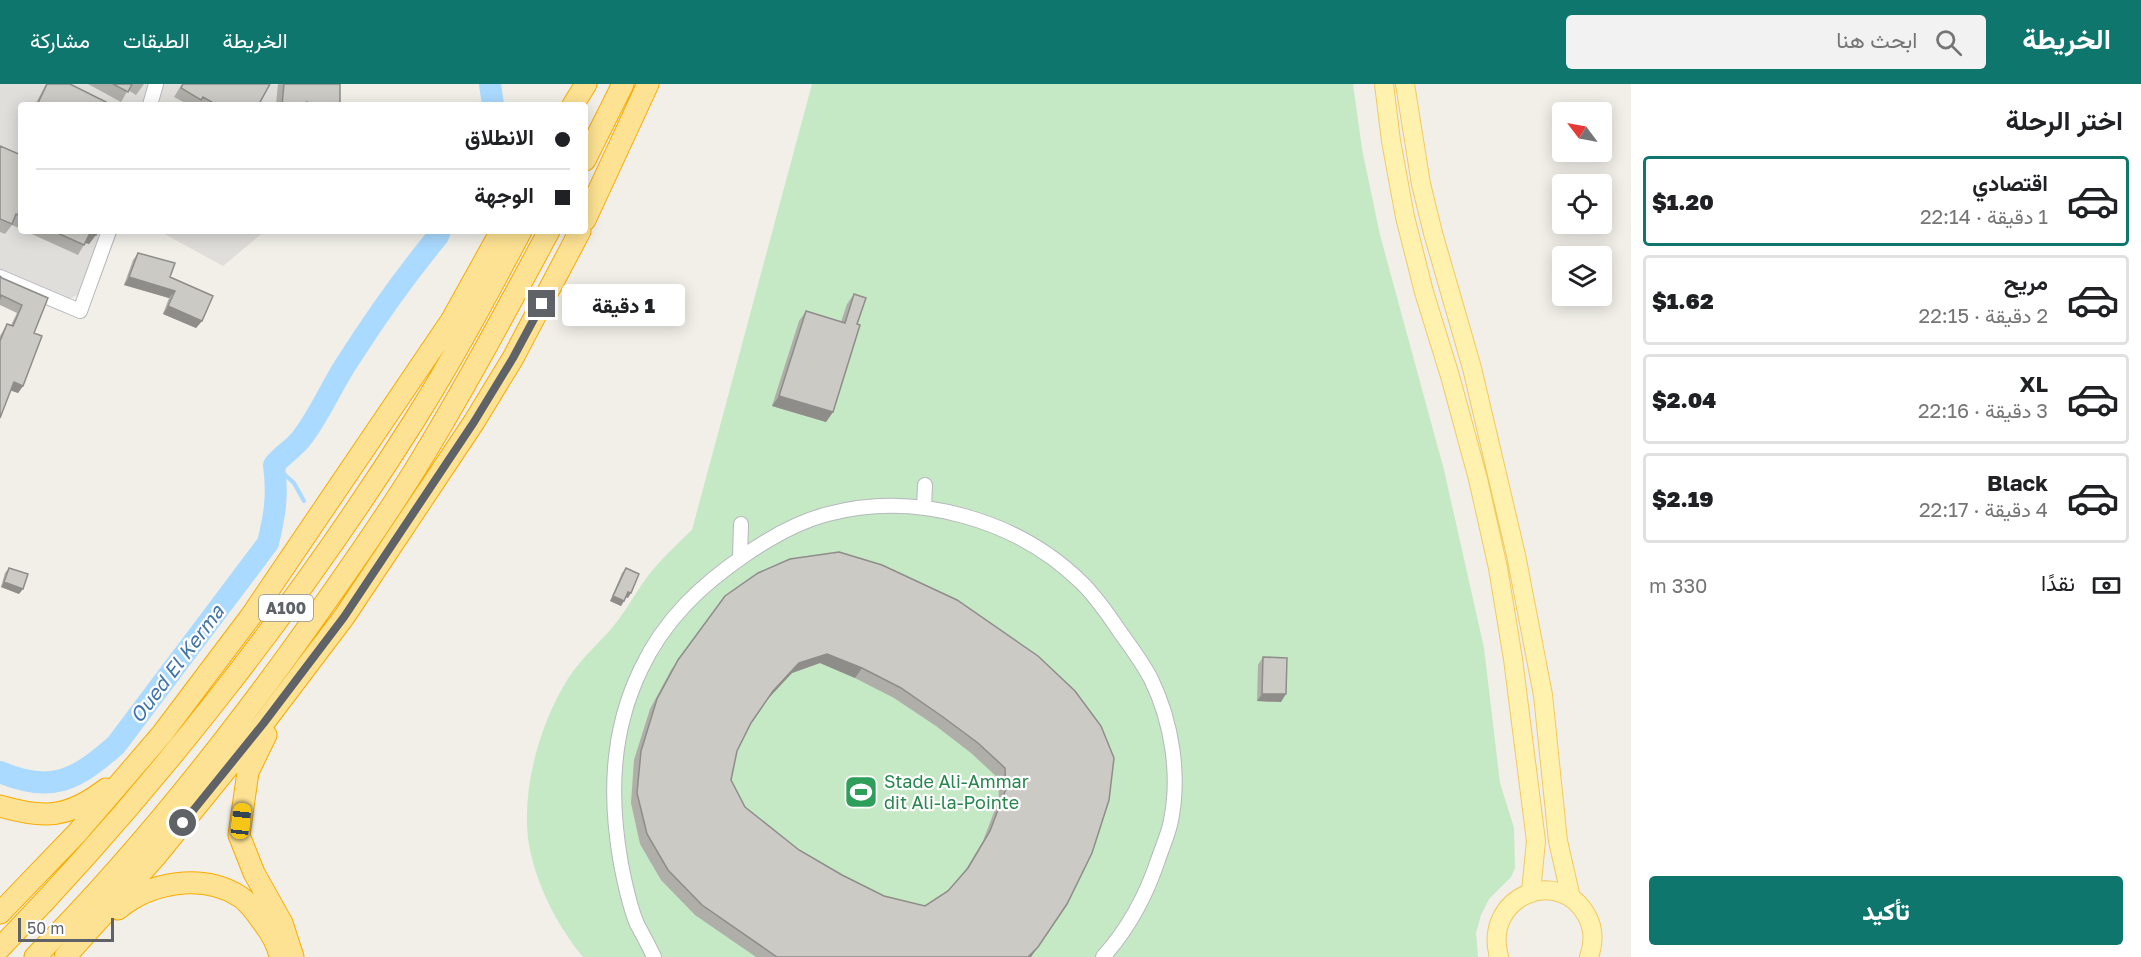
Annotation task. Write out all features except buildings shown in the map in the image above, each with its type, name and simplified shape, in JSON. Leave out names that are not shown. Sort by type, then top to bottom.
[{"type":"highway","points":[[575,102],[586,84]]},
{"type":"highway","points":[[585,102],[594,84]]},
{"type":"highway","points":[[588,154],[622,84]]},
{"type":"highway","points":[[588,214],[648,84]]},
{"type":"highway","points":[[0,914],[77,833],[162,734],[251,616],[451,321],[499,234]]},
{"type":"highway","name":"A100","points":[[0,948],[88,853],[154,776],[281,615],[415,420],[471,326],[519,234]]},
{"type":"highway","name":"A100","points":[[35,957],[91,901],[159,823],[223,743],[340,583],[421,459],[482,355],[547,234]]},
{"type":"highway","points":[[64,957],[156,856],[263,724],[344,617],[491,395],[578,234]]},
{"type":"highway","points":[[293,957],[282,923],[254,873],[239,836],[248,772],[259,745],[334,638],[344,617]]},
{"type":"highway","points":[[0,806],[28,814],[63,813],[93,799],[122,777],[162,734]]},
{"type":"highway","points":[[80,941],[121,906],[139,895],[182,883],[202,884],[240,897],[257,914],[268,930],[279,952],[279,957]]},
{"type":"main road","points":[[1384,84],[1391,141],[1405,217],[1424,292],[1478,479],[1506,614],[1536,841],[1531,892]]},
{"type":"main road","points":[[1405,84],[1421,184],[1472,368],[1519,566],[1543,695],[1558,841],[1571,898]]},
{"type":"main road","points":[[1499,957],[1496,937],[1501,917],[1514,902],[1531,892],[1552,891],[1571,898],[1585,912],[1590,922],[1593,941],[1589,957]]},
{"type":"street","points":[[151,102],[156,84]]},
{"type":"street","points":[[0,278],[80,311],[108,234]]},
{"type":"street","points":[[924,508],[925,485]]},
{"type":"street","points":[[654,957],[636,921],[622,873],[613,795],[613,768],[620,725],[634,684],[654,645],[666,627],[710,580],[776,535],[827,514],[865,507],[904,506],[962,516],[999,528],[1033,545],[1067,569],[1110,615],[1143,663],[1159,697],[1166,717],[1173,760],[1173,803],[1170,825],[1145,894],[1124,930],[1103,957]]},
{"type":"street","points":[[740,558],[741,524]]},
{"type":"shaded area","points":[[0,84],[339,84],[339,102],[18,102],[18,234],[117,234],[98,285],[63,302],[0,274]]},
{"type":"shaded area","points":[[164,234],[261,234],[223,266]]},
{"type":"green space","points":[[812,84],[1353,84],[1362,149],[1380,235],[1444,470],[1484,648],[1500,783],[1514,828],[1515,868],[1511,877],[1489,899],[1481,915],[1476,933],[1478,957],[583,957],[573,944],[555,916],[541,886],[531,854],[528,838],[528,797],[536,754],[550,713],[569,677],[616,623],[653,570],[692,530]]},
{"type":"waterway","points":[[490,84],[493,102]]},
{"type":"waterway","name":"Oued El Kerma","points":[[0,772],[34,782],[62,780],[88,767],[116,745],[268,543],[275,504],[274,465],[298,443],[368,331],[439,234]]},
{"type":"waterway","points":[[274,465],[294,483],[304,501]]},
{"type":"place","name":"Stade Ali-Ammar dit Ali-la-Pointe","points":[[861,792]]},
{"type":"route","points":[[183,823],[263,724],[344,617],[474,422],[513,358],[542,304]]}]
